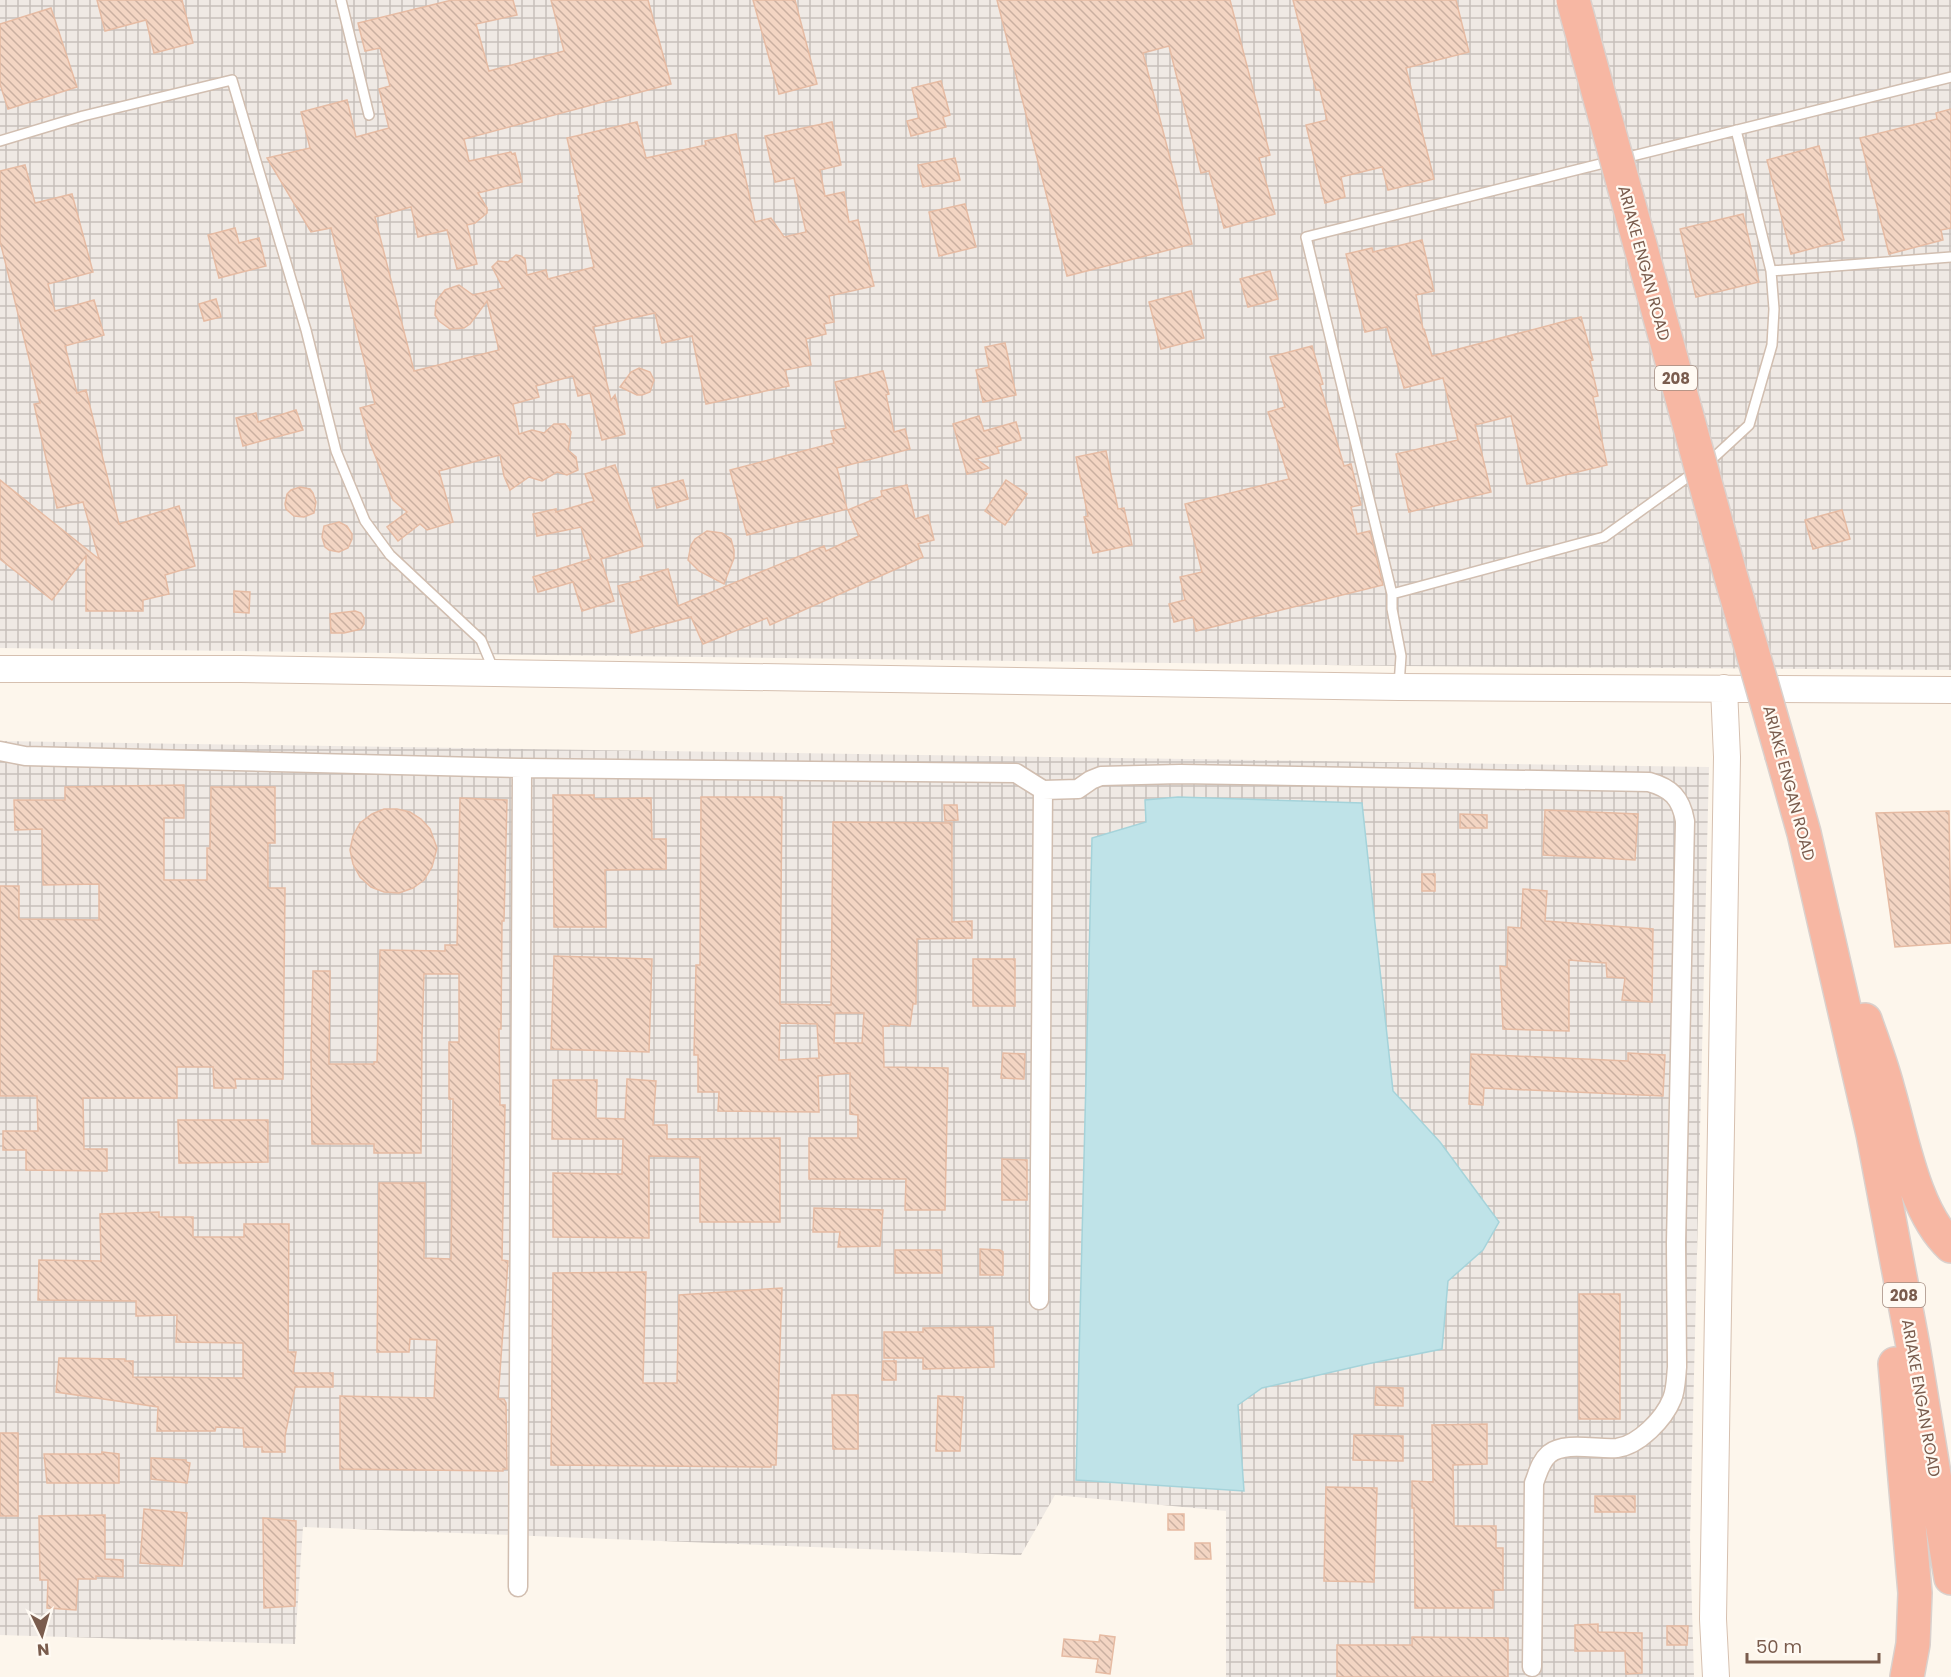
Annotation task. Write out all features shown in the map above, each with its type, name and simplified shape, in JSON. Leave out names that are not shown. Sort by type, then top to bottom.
[{"type":"highway","name":"ARIAKE ENGAN ROAD","points":[[1573,0],[1731,577],[1804,833],[1873,1134],[1898,1265],[1951,1578]]},
{"type":"highway","points":[[1804,833],[1888,1087],[1911,1174],[1934,1224],[1951,1246]]},
{"type":"highway","points":[[1844,1015],[1898,1386],[1915,1593],[1913,1644],[1907,1677]]},
{"type":"street","points":[[0,669],[240,669],[1399,687],[1951,690]]},
{"type":"street","points":[[1716,1677],[1713,1619],[1727,757],[1724,688]]},
{"type":"street","points":[[0,751],[25,756],[522,768],[1016,773],[1043,790],[1078,789],[1101,776],[1180,774],[1649,782],[1661,785],[1678,799],[1685,821],[1675,1386],[1672,1399],[1664,1412],[1653,1426],[1630,1444],[1618,1448],[1564,1448],[1550,1453],[1541,1463],[1534,1483],[1532,1667]]},
{"type":"street","points":[[518,1587],[522,768]]},
{"type":"street","points":[[1039,1300],[1043,790]]},
{"type":"lane","points":[[341,0],[369,115]]},
{"type":"lane","points":[[1399,687],[1401,656],[1392,609],[1392,594],[1306,237],[1951,77]]},
{"type":"lane","points":[[0,141],[104,110],[232,80],[294,288],[336,451],[365,521],[390,555],[481,640],[495,673]]},
{"type":"lane","points":[[1392,594],[1604,537],[1710,461],[1746,429],[1752,418],[1772,345],[1774,309],[1771,271],[1736,130]]},
{"type":"lane","points":[[1771,271],[1951,258]]},
{"type":"shaded area","points":[[0,0],[1951,0],[1951,670],[1401,666],[0,648]]},
{"type":"shaded area","points":[[0,741],[1709,767],[1690,1538],[1694,1677],[1226,1677],[1226,1511],[1055,1495],[1021,1555],[303,1527],[295,1644],[0,1635]]},
{"type":"water","points":[[1178,797],[1362,803],[1393,1091],[1440,1142],[1499,1222],[1483,1250],[1448,1281],[1442,1349],[1262,1388],[1238,1405],[1244,1491],[1076,1480],[1092,838],[1146,822],[1145,800]]},
{"type":"building","points":[[97,0],[182,0],[193,43],[154,53],[146,20],[105,31]]},
{"type":"building","points":[[452,0],[513,0],[517,15],[476,24],[489,71],[564,51],[551,0],[648,0],[671,84],[464,139],[469,161],[515,153],[522,182],[478,193],[487,208],[487,213],[475,223],[467,225],[477,264],[457,269],[447,230],[418,237],[411,207],[375,217],[414,371],[499,350],[487,301],[470,324],[464,328],[450,329],[439,321],[435,315],[436,301],[445,290],[459,285],[473,295],[503,288],[492,267],[498,261],[508,262],[516,255],[525,259],[527,275],[546,270],[548,279],[594,267],[567,138],[637,122],[646,158],[706,145],[705,141],[736,134],[755,222],[771,218],[784,237],[806,232],[794,178],[775,182],[765,136],[832,122],[841,165],[820,170],[825,196],[844,192],[849,222],[858,220],[874,286],[829,296],[834,322],[824,324],[826,334],[806,339],[811,365],[785,370],[789,386],[706,404],[692,336],[662,343],[655,313],[593,327],[611,400],[615,395],[625,434],[602,440],[590,393],[578,396],[573,376],[536,386],[539,397],[513,404],[519,434],[532,430],[544,433],[554,424],[565,424],[571,432],[568,450],[576,457],[578,470],[567,475],[557,472],[542,481],[529,477],[510,490],[504,476],[500,455],[439,471],[453,522],[427,530],[420,524],[398,541],[387,527],[407,512],[393,500],[370,443],[360,408],[375,404],[331,228],[311,232],[267,158],[310,148],[301,112],[347,100],[356,137],[389,128],[379,89],[390,86],[380,48],[365,51],[358,23]]},
{"type":"building","points":[[753,0],[795,0],[817,84],[779,94]]},
{"type":"building","points":[[997,0],[1230,0],[1270,155],[1259,158],[1275,214],[1224,228],[1209,171],[1201,173],[1169,46],[1143,53],[1192,244],[1067,276]]},
{"type":"building","points":[[1293,0],[1456,0],[1469,52],[1406,68],[1434,179],[1388,190],[1382,167],[1341,177],[1345,197],[1325,203],[1306,125],[1327,120],[1320,90],[1316,90]]},
{"type":"building","points":[[51,8],[77,87],[8,109],[0,84],[0,24]]},
{"type":"building","points":[[941,81],[950,115],[943,117],[946,127],[911,136],[907,121],[919,118],[912,88]]},
{"type":"building","points":[[1951,109],[1951,228],[1941,230],[1943,240],[1889,254],[1860,138],[1937,119],[1936,113]]},
{"type":"building","points":[[1819,146],[1844,240],[1791,254],[1767,160]]},
{"type":"building","points":[[955,158],[960,180],[923,187],[918,165]]},
{"type":"building","points":[[25,165],[35,203],[72,194],[93,272],[48,284],[55,311],[94,300],[104,335],[65,346],[77,393],[86,390],[119,524],[179,506],[188,538],[195,566],[165,575],[169,594],[143,600],[143,611],[86,611],[86,556],[52,600],[0,559],[0,480],[99,559],[83,502],[57,508],[34,404],[40,403],[0,241],[0,171]]},
{"type":"building","points":[[965,204],[976,247],[939,256],[929,212]]},
{"type":"building","points":[[1743,214],[1759,282],[1696,297],[1680,229]]},
{"type":"building","points":[[235,228],[239,243],[259,238],[266,266],[219,278],[208,235]]},
{"type":"building","points":[[1422,240],[1434,291],[1416,295],[1423,329],[1432,356],[1581,317],[1593,360],[1590,361],[1598,396],[1593,397],[1607,465],[1527,484],[1511,416],[1475,425],[1491,492],[1409,512],[1396,454],[1458,440],[1443,378],[1404,388],[1387,327],[1365,332],[1346,254],[1372,248],[1373,252]]},
{"type":"building","points":[[1270,271],[1278,299],[1248,307],[1240,279]]},
{"type":"building","points":[[1191,291],[1204,338],[1161,349],[1149,302]]},
{"type":"building","points":[[216,299],[221,317],[204,321],[199,304]]},
{"type":"building","points":[[1005,343],[1016,395],[983,402],[976,370],[989,367],[985,347]]},
{"type":"building","points":[[1312,346],[1323,384],[1320,385],[1344,466],[1351,464],[1361,505],[1351,507],[1357,534],[1370,531],[1383,585],[1196,631],[1193,617],[1174,622],[1169,604],[1185,600],[1180,577],[1202,572],[1185,504],[1289,479],[1268,412],[1285,407],[1270,357]]},
{"type":"building","points":[[639,368],[650,372],[654,380],[650,392],[642,395],[620,387],[631,372]]},
{"type":"building","points":[[883,371],[889,394],[886,395],[894,432],[905,429],[910,449],[837,468],[847,509],[747,535],[730,470],[834,443],[831,431],[846,428],[835,382]]},
{"type":"building","points":[[296,410],[303,430],[243,446],[236,418],[256,413],[258,422]]},
{"type":"building","points":[[979,416],[984,431],[1016,422],[1021,440],[997,447],[999,453],[976,459],[989,468],[967,474],[953,424]]},
{"type":"building","points":[[1106,451],[1118,509],[1124,508],[1132,545],[1093,553],[1084,517],[1088,516],[1076,457]]},
{"type":"building","points":[[615,465],[643,546],[601,559],[614,601],[582,611],[573,582],[538,592],[533,577],[591,559],[581,527],[537,536],[533,514],[556,509],[556,512],[594,501],[585,474]]},
{"type":"building","points":[[683,480],[688,499],[657,508],[652,488]]},
{"type":"building","points":[[1006,480],[1027,494],[1005,525],[985,511]]},
{"type":"building","points":[[907,485],[915,519],[928,515],[934,540],[918,544],[923,557],[770,625],[767,618],[703,644],[691,617],[631,633],[618,586],[668,569],[678,606],[824,546],[826,551],[859,536],[848,510],[882,496],[881,491]]},
{"type":"building","points":[[300,487],[310,489],[316,502],[314,513],[304,517],[294,516],[286,509],[285,504],[287,494]]},
{"type":"building","points":[[1842,510],[1850,539],[1813,549],[1805,520]]},
{"type":"building","points":[[339,522],[347,526],[352,539],[348,548],[339,552],[325,547],[322,537],[324,526]]},
{"type":"building","points":[[707,531],[722,533],[731,539],[734,558],[724,584],[699,571],[688,560],[691,545],[695,539]]},
{"type":"building","points":[[234,591],[250,592],[249,613],[234,612]]},
{"type":"building","points":[[355,611],[361,613],[364,618],[361,629],[331,633],[330,614]]},
{"type":"building","points":[[184,785],[184,818],[164,818],[164,880],[207,880],[211,787],[275,787],[275,843],[268,843],[268,888],[285,888],[283,1079],[235,1079],[236,1088],[214,1088],[213,1067],[177,1067],[177,1098],[83,1098],[84,1149],[107,1149],[107,1171],[26,1170],[26,1150],[3,1150],[3,1131],[38,1131],[37,1096],[0,1096],[0,886],[19,886],[19,919],[99,920],[99,884],[43,885],[42,829],[15,830],[14,800],[65,800],[65,787]]},
{"type":"building","points":[[553,795],[594,795],[594,799],[651,798],[652,839],[666,839],[666,869],[605,870],[606,927],[554,927]]},
{"type":"building","points":[[701,797],[782,797],[780,1004],[831,1005],[833,822],[952,823],[952,922],[972,921],[972,938],[917,939],[916,1004],[913,1004],[910,1026],[889,1024],[889,1026],[883,1026],[884,1067],[948,1068],[945,1210],[905,1210],[906,1179],[809,1179],[809,1138],[858,1138],[858,1115],[850,1114],[850,1073],[818,1076],[819,1112],[718,1111],[719,1092],[698,1092],[698,1055],[694,1055],[696,965],[700,965]],"holes":[[[835,1013],[864,1013],[862,1043],[834,1043]],[[780,1023],[817,1024],[819,1058],[779,1060]]]},
{"type":"building","points":[[460,798],[507,800],[504,921],[502,921],[501,1029],[499,1029],[500,1105],[505,1105],[502,1260],[508,1261],[498,1399],[504,1399],[506,1403],[507,1469],[503,1471],[340,1469],[340,1396],[434,1398],[437,1340],[410,1339],[409,1352],[377,1352],[379,1183],[425,1183],[424,1258],[451,1259],[453,1099],[449,1099],[449,1042],[459,1042],[459,974],[424,974],[421,1153],[374,1153],[374,1144],[312,1144],[313,971],[330,971],[329,1064],[374,1064],[377,1062],[380,950],[445,951],[445,945],[457,945]]},
{"type":"building","points":[[944,805],[957,805],[958,820],[945,821]]},
{"type":"building","points":[[384,809],[410,812],[421,819],[430,829],[437,848],[432,867],[424,880],[413,888],[399,893],[384,892],[371,887],[360,877],[353,864],[350,850],[353,836],[360,823]]},
{"type":"building","points":[[1545,810],[1638,814],[1635,860],[1543,855]]},
{"type":"building","points":[[1949,811],[1951,943],[1895,947],[1876,813]]},
{"type":"building","points":[[1460,814],[1487,815],[1487,828],[1460,828]]},
{"type":"building","points":[[1422,874],[1435,874],[1435,891],[1422,891]]},
{"type":"building","points":[[1523,889],[1547,891],[1545,921],[1653,929],[1652,1002],[1622,1000],[1625,978],[1607,977],[1606,963],[1569,960],[1569,1031],[1503,1029],[1500,966],[1507,967],[1508,927],[1521,928]]},
{"type":"building","points":[[554,956],[652,959],[649,1052],[551,1049]]},
{"type":"building","points":[[973,959],[1015,959],[1015,1006],[973,1006]]},
{"type":"building","points":[[1003,1053],[1025,1054],[1024,1079],[1001,1078]]},
{"type":"building","points":[[1628,1053],[1665,1055],[1663,1096],[1484,1088],[1483,1105],[1469,1104],[1471,1054],[1628,1061]]},
{"type":"building","points":[[627,1079],[656,1081],[653,1125],[667,1125],[667,1139],[780,1138],[780,1222],[700,1222],[700,1157],[649,1156],[649,1238],[553,1237],[553,1173],[622,1174],[623,1139],[552,1139],[553,1080],[597,1080],[596,1118],[625,1119]]},
{"type":"building","points":[[178,1120],[268,1120],[268,1162],[179,1163]]},
{"type":"building","points":[[1002,1159],[1027,1160],[1027,1200],[1002,1200]]},
{"type":"building","points":[[814,1208],[883,1210],[880,1246],[838,1247],[840,1232],[813,1232]]},
{"type":"building","points":[[159,1212],[159,1217],[193,1217],[193,1237],[244,1237],[244,1224],[289,1224],[288,1352],[296,1352],[293,1373],[333,1373],[333,1387],[295,1387],[285,1436],[285,1452],[262,1452],[262,1447],[244,1447],[243,1428],[216,1427],[215,1431],[157,1431],[158,1407],[56,1392],[59,1358],[133,1361],[133,1377],[243,1378],[243,1343],[176,1342],[177,1315],[136,1316],[136,1301],[38,1300],[39,1260],[101,1261],[100,1214]]},
{"type":"building","points":[[980,1249],[1003,1252],[1003,1275],[980,1275]]},
{"type":"building","points":[[895,1250],[941,1250],[942,1273],[895,1273]]},
{"type":"building","points":[[646,1272],[643,1383],[677,1383],[679,1295],[782,1288],[776,1465],[771,1465],[771,1467],[551,1465],[553,1273]]},
{"type":"building","points":[[1579,1294],[1620,1294],[1620,1419],[1579,1419]]},
{"type":"building","points":[[993,1327],[994,1367],[923,1369],[923,1358],[884,1358],[884,1332],[923,1332],[923,1328]]},
{"type":"building","points":[[883,1361],[896,1361],[896,1380],[882,1380]]},
{"type":"building","points":[[1376,1387],[1403,1388],[1403,1406],[1375,1405]]},
{"type":"building","points":[[832,1395],[858,1395],[858,1449],[833,1449]]},
{"type":"building","points":[[938,1396],[963,1397],[960,1451],[936,1451]]},
{"type":"building","points":[[1487,1424],[1487,1464],[1453,1465],[1454,1526],[1496,1526],[1496,1548],[1503,1548],[1503,1590],[1493,1590],[1493,1608],[1415,1608],[1412,1481],[1433,1482],[1432,1425]]},
{"type":"building","points":[[0,1433],[18,1433],[18,1516],[0,1516]]},
{"type":"building","points":[[1354,1435],[1403,1436],[1403,1461],[1353,1460]]},
{"type":"building","points":[[102,1452],[119,1454],[119,1483],[47,1483],[44,1454],[102,1454]]},
{"type":"building","points":[[151,1458],[186,1460],[190,1463],[187,1483],[151,1479]]},
{"type":"building","points":[[1326,1487],[1377,1488],[1374,1582],[1324,1581]]},
{"type":"building","points":[[1595,1496],[1635,1496],[1635,1512],[1595,1512]]},
{"type":"building","points":[[144,1509],[187,1513],[182,1566],[140,1563]]},
{"type":"building","points":[[1168,1514],[1184,1514],[1184,1530],[1168,1530]]},
{"type":"building","points":[[105,1515],[105,1559],[123,1560],[123,1577],[96,1576],[96,1579],[78,1579],[76,1610],[47,1608],[48,1580],[40,1580],[39,1516]]},
{"type":"building","points":[[263,1518],[296,1521],[295,1606],[264,1608]]},
{"type":"building","points":[[1195,1543],[1210,1543],[1211,1559],[1195,1559]]},
{"type":"building","points":[[1598,1624],[1598,1632],[1642,1633],[1642,1673],[1626,1674],[1625,1651],[1575,1651],[1575,1625]]},
{"type":"building","points":[[1667,1626],[1688,1626],[1687,1645],[1667,1645]]},
{"type":"building","points":[[1100,1635],[1115,1637],[1110,1674],[1096,1672],[1098,1659],[1062,1656],[1064,1639],[1099,1642]]},
{"type":"building","points":[[1412,1637],[1508,1638],[1508,1677],[1337,1677],[1337,1645],[1412,1645]]}]
